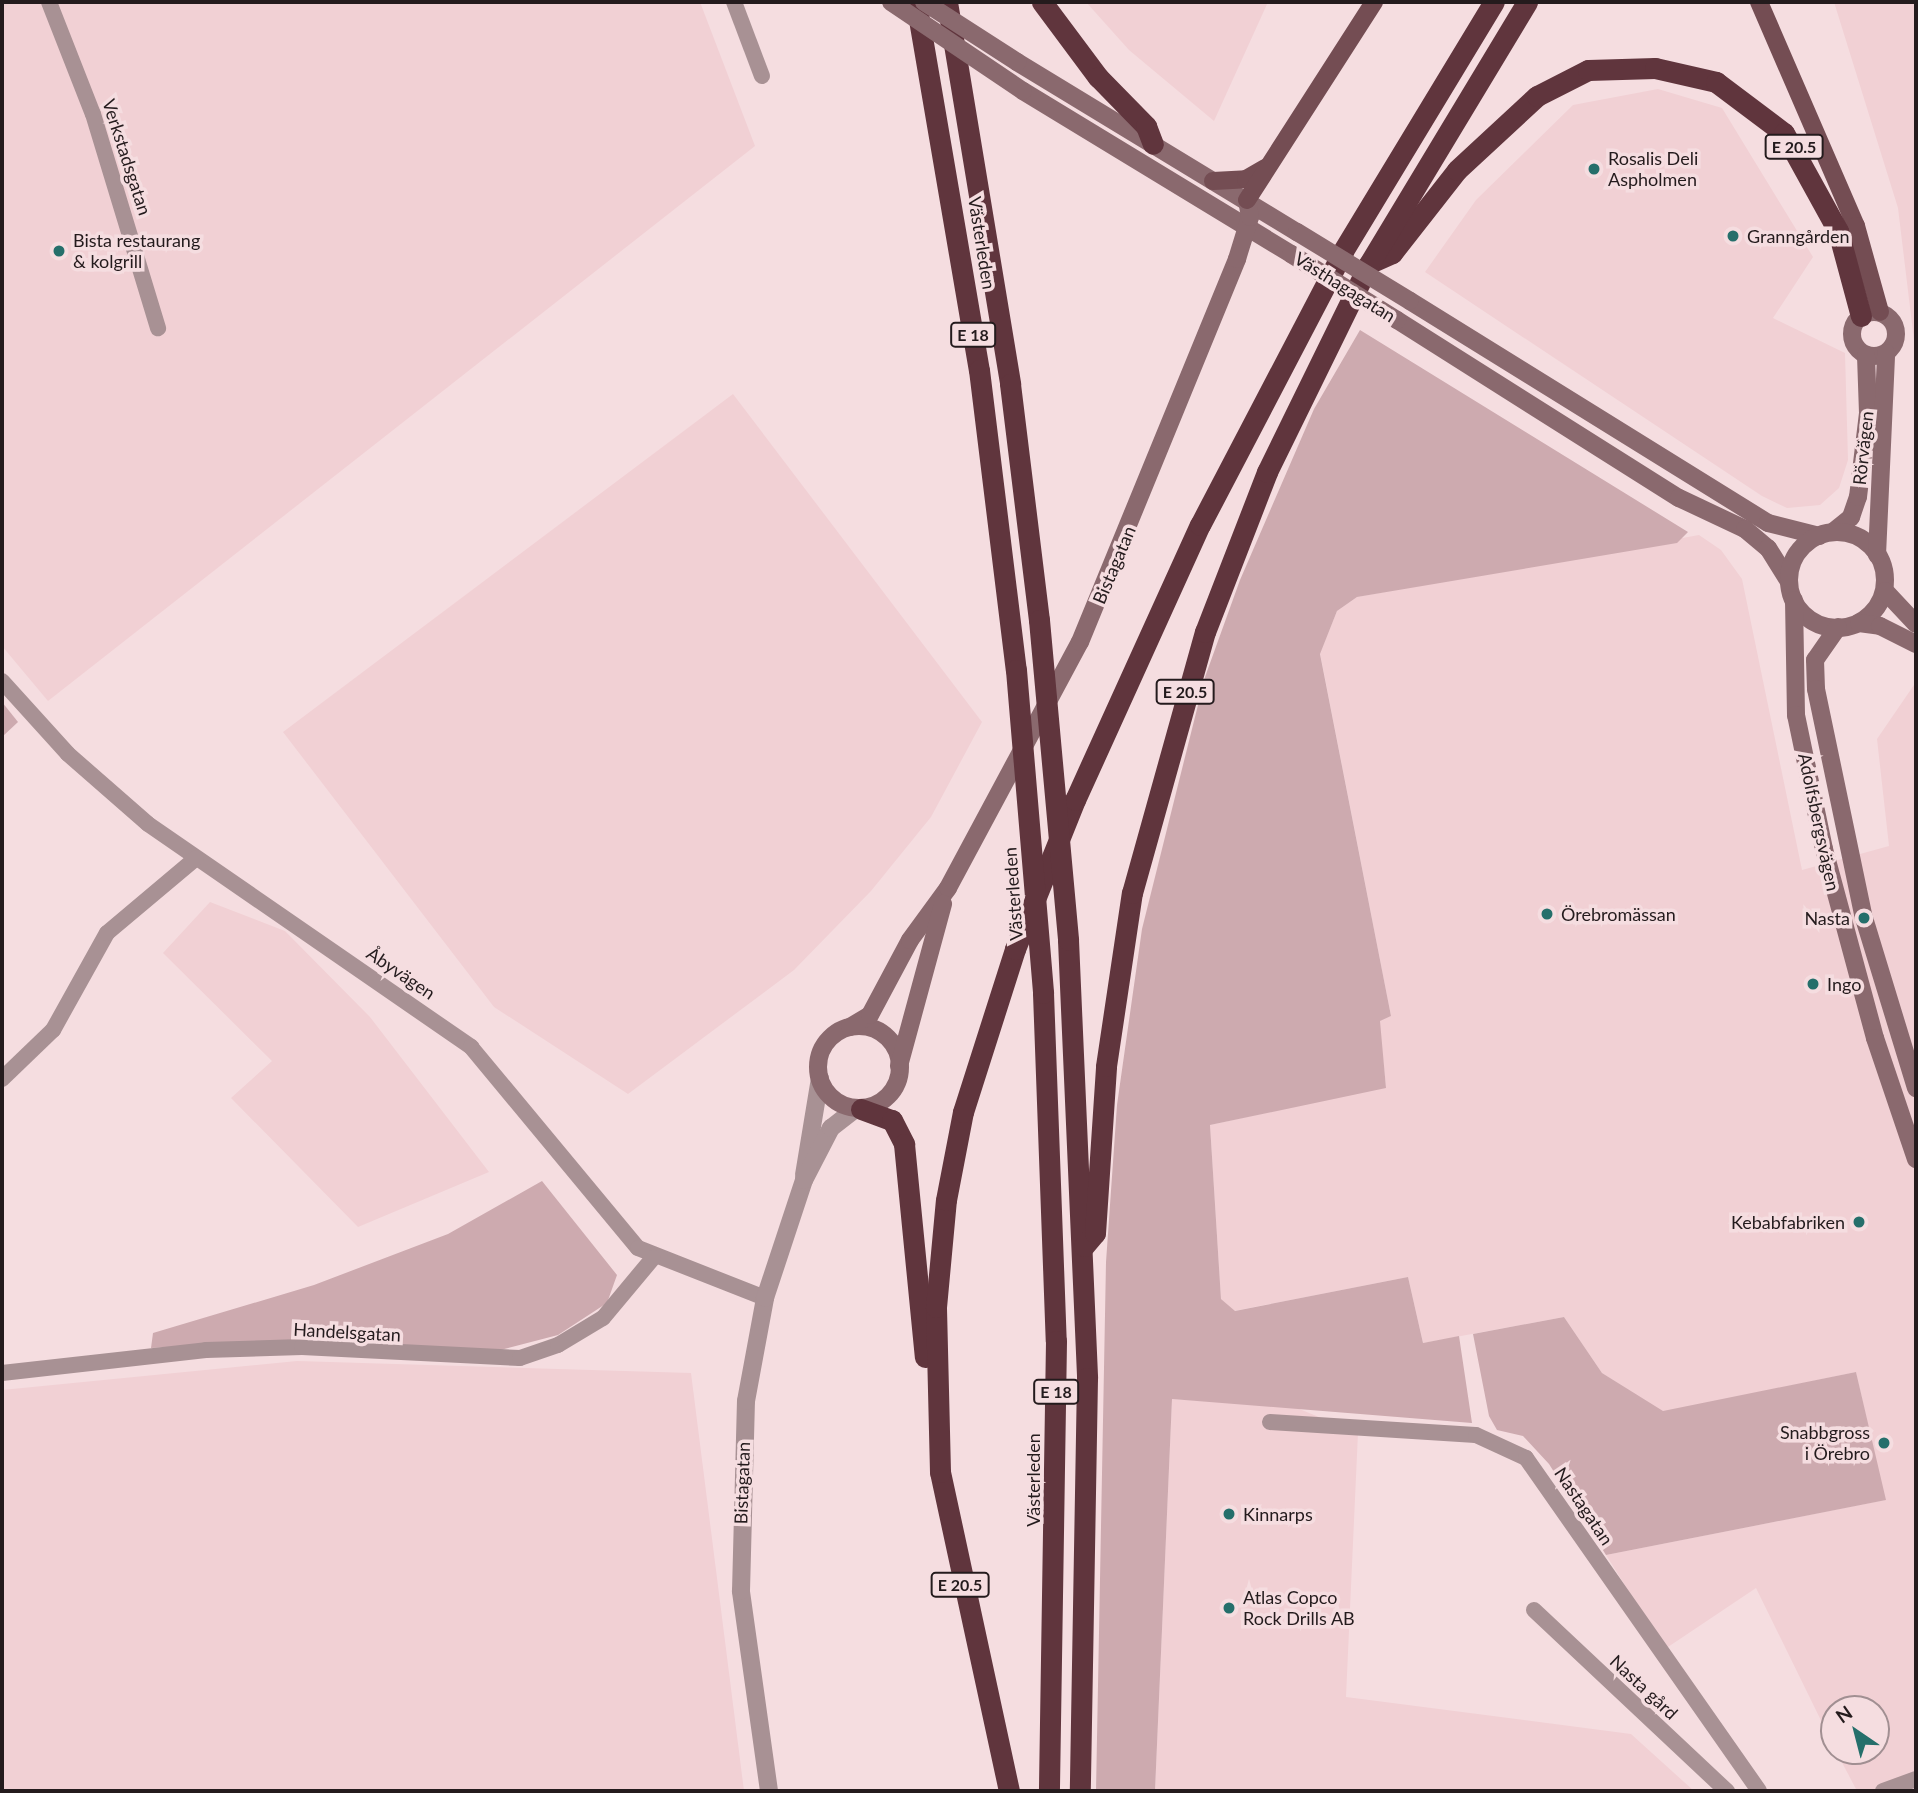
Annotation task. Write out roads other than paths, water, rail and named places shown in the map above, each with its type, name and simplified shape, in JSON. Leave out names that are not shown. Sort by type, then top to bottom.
[{"type":"highway","name":"Västerleden","points":[[916,2],[979,370],[1016,670],[1043,993],[1056,1341],[1049,1791]]},
{"type":"highway","name":"Västerleden","points":[[947,2],[1006,357],[1039,620],[1068,940],[1084,1247],[1087,1467],[1080,1791]]},
{"type":"highway","points":[[1042,2],[1098,77],[1146,126],[1153,144]]},
{"type":"highway","name":"E 20.5","points":[[939,1450],[936,1307],[948,1188],[963,1112],[1015,949],[1092,759],[1269,387],[1494,2]]},
{"type":"highway","name":"E 20.5","points":[[1084,1247],[1095,1233],[1116,980],[1164,761],[1241,533],[1369,264],[1527,2]]},
{"type":"highway","name":"E 20.5","points":[[1369,264],[1392,253],[1457,170],[1537,96],[1588,70],[1656,68],[1716,82],[1784,133],[1838,232],[1871,314]]},
{"type":"highway","name":"E 20.5","points":[[857,1109],[892,1120],[904,1144],[939,1450],[960,1587],[1009,1791]]},
{"type":"main road","name":"Västhagagatan","points":[[891,2],[1023,91],[1398,320],[1679,498],[1745,529],[1768,548],[1788,580]]},
{"type":"main road","points":[[924,2],[1192,169],[1238,191],[1268,165],[1374,2]]},
{"type":"main road","name":"E 20.5","points":[[1759,2],[1859,234],[1871,314],[1896,332],[1886,353],[1877,555]]},
{"type":"main road","name":"Västhagagatan","points":[[1238,191],[1297,232],[1768,523],[1827,534]]},
{"type":"main road","name":"Bistagatan","points":[[850,1027],[870,1015],[910,940],[948,888],[1101,597],[1246,226],[1238,191]]},
{"type":"main road","name":"E 20.5","points":[[1866,355],[1852,337],[1871,314]]},
{"type":"main road","points":[[1866,355],[1886,353]]},
{"type":"main road","name":"Rörvägen","points":[[1827,534],[1851,516],[1858,497],[1868,413],[1866,355]]},
{"type":"main road","points":[[1916,624],[1885,591],[1877,555],[1859,538],[1827,534],[1799,549],[1788,580],[1794,600],[1812,622],[1838,627],[1859,624],[1880,626],[1916,644]]},
{"type":"main road","points":[[1859,624],[1885,591]]},
{"type":"main road","name":"Adolfsbergsvägen","points":[[1794,600],[1796,715],[1835,894],[1896,1103],[1916,1159]]},
{"type":"main road","name":"Adolfsbergsvägen","points":[[1838,627],[1815,660],[1814,679],[1857,889],[1916,1088]]},
{"type":"main road","name":"Bistagatan","points":[[899,1066],[948,888]]},
{"type":"main road","points":[[1835,894],[1857,889]]},
{"type":"main road","points":[[820,1078],[823,1048],[850,1027],[883,1033],[899,1066],[890,1094],[857,1109]]},
{"type":"main road","name":"E 20.5","points":[[820,1078],[834,1100],[857,1109]]},
{"type":"main road","points":[[1896,1103],[1916,1098]]},
{"type":"street","name":"Verkstadsgatan","points":[[49,2],[93,114],[158,328]]},
{"type":"street","points":[[734,2],[762,76]]},
{"type":"street","name":"Åbyvägen","points":[[2,681],[97,782],[196,858],[453,1033],[497,1073],[558,1147],[620,1231],[653,1258],[765,1298]]},
{"type":"street","points":[[2,1079],[53,1030],[107,933],[196,858]]},
{"type":"street","name":"Bistagatan","points":[[804,1180],[820,1078]]},
{"type":"street","name":"Bistagatan","points":[[769,1791],[746,1652],[740,1566],[746,1401],[765,1298],[804,1180],[831,1128],[857,1109]]},
{"type":"street","name":"Handelsgatan","points":[[2,1373],[288,1348],[520,1358],[558,1345],[603,1318],[653,1258]]},
{"type":"street","name":"Nastagatan","points":[[1270,1422],[1466,1433],[1491,1437],[1526,1458],[1759,1791]]},
{"type":"street","name":"Nasta gård","points":[[1534,1610],[1727,1791]]},
{"type":"street","points":[[1883,1791],[1916,1779]]},
{"type":"place","name":"Rosalis Deli Aspholmen","points":[[1594,169]]},
{"type":"place","name":"Granngården","points":[[1733,236]]},
{"type":"place","name":"Bista restaurang & kolgrill","points":[[59,251]]},
{"type":"place","name":"Örebromässan","points":[[1547,914]]},
{"type":"place","name":"Nasta","points":[[1864,918]]},
{"type":"place","name":"Ingo","points":[[1813,984]]},
{"type":"place","name":"Kebabfabriken","points":[[1859,1222]]},
{"type":"place","name":"Snabbgross i Örebro","points":[[1884,1443]]},
{"type":"place","name":"Kinnarps","points":[[1229,1514]]},
{"type":"place","name":"Atlas Copco Rock Drills AB","points":[[1229,1608]]}]
